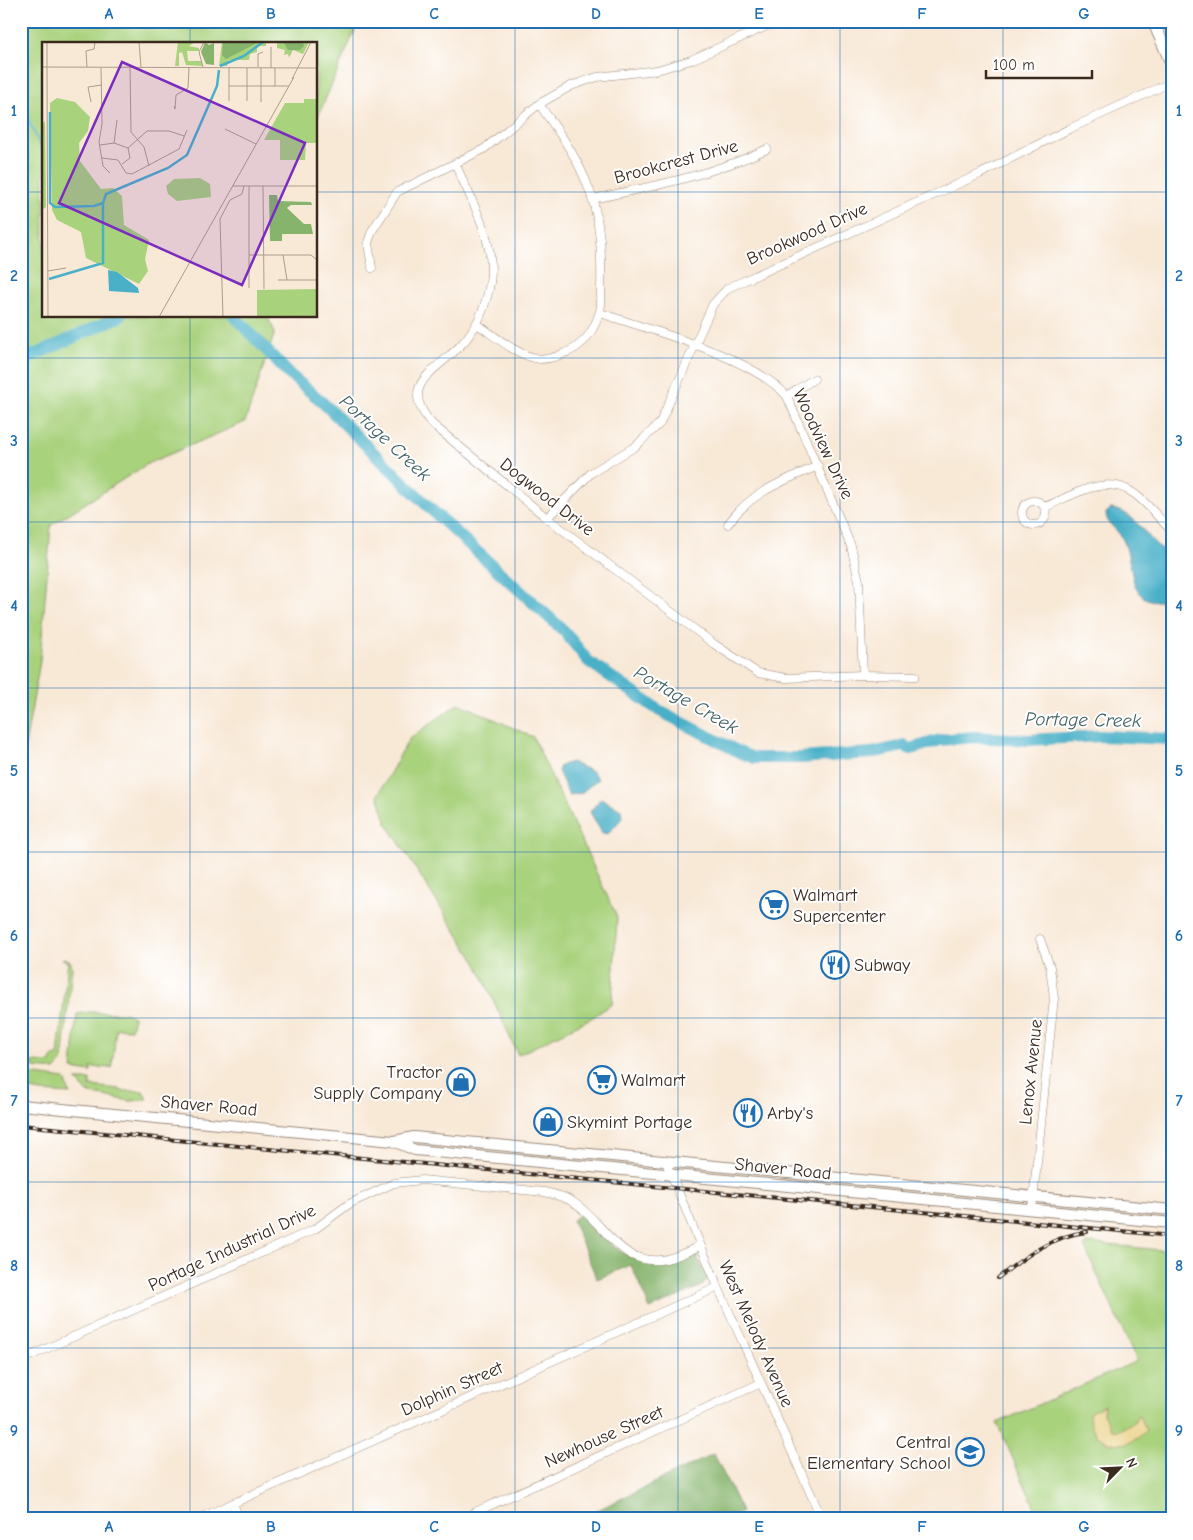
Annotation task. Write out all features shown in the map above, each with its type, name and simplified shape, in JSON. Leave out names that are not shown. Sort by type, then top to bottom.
[{"type":"main road","points":[[1153,21],[1172,65]]},
{"type":"main road","name":"Shaver Road","points":[[21,1105],[393,1141],[414,1137],[1172,1210]]},
{"type":"main road","name":"Shaver Road","points":[[393,1141],[415,1150],[1172,1223]]},
{"type":"street","points":[[372,268],[368,243],[372,230],[392,197],[405,188],[456,165],[484,149],[539,104],[572,86],[597,77],[658,70],[691,60],[778,21]]},
{"type":"street","name":"Brookwood Drive","points":[[547,518],[591,473],[645,440],[660,423],[675,392],[693,344],[713,304],[720,294],[736,282],[980,174],[1069,129],[1172,82]]},
{"type":"street","points":[[477,324],[518,351],[541,359],[555,357],[578,348],[587,338],[600,312],[602,256],[600,235],[592,199],[586,179],[574,155],[539,104]]},
{"type":"street","name":"Brookcrest Drive","points":[[592,199],[700,174],[748,158],[766,149]]},
{"type":"street","name":"Dogwood Drive","points":[[456,165],[485,231],[491,257],[487,295],[477,324],[459,347],[422,379],[417,396],[419,406],[424,414],[439,430],[547,518],[714,644],[758,673],[786,678],[863,674],[915,676]]},
{"type":"street","name":"Woodview Drive","points":[[600,312],[693,344],[758,373],[778,385],[787,396],[846,531],[855,561],[859,581],[863,674]]},
{"type":"street","points":[[787,396],[814,379]]},
{"type":"street","points":[[728,524],[739,510],[760,492],[818,466]]},
{"type":"street","points":[[1045,507],[1102,485],[1116,486],[1127,489],[1136,495],[1172,531]]},
{"type":"street","name":"Lenox Avenue","points":[[1032,1210],[1054,998],[1050,967],[1040,939]]},
{"type":"street","name":"West Melody Avenue","points":[[665,1160],[700,1246],[822,1519]]},
{"type":"street","name":"Portage Industrial Drive","points":[[21,1360],[315,1229],[364,1196],[406,1180],[544,1192],[564,1197],[584,1211],[622,1250],[640,1258],[669,1259],[700,1246]]},
{"type":"street","name":"Dolphin Street","points":[[198,1519],[718,1287]]},
{"type":"street","name":"Newhouse Street","points":[[460,1519],[761,1383]]},
{"type":"street","points":[[233,1503],[240,1519]]},
{"type":"green space","points":[[21,21],[359,21],[318,116],[318,42],[42,42],[42,318],[268,318],[275,332],[245,422],[149,463],[51,525],[40,661],[24,752],[21,753]]},
{"type":"green space","points":[[459,703],[533,737],[617,917],[612,1004],[593,1017],[518,1055],[477,964],[387,824],[378,795],[409,739]]},
{"type":"green space","points":[[65,958],[70,961],[72,967],[62,1063],[55,1070],[34,1068],[31,1062],[51,1063],[52,1057],[58,1056],[68,961],[62,959]]},
{"type":"green space","points":[[90,1012],[125,1013],[134,1017],[131,1029],[116,1028],[112,1068],[91,1067],[91,1072],[72,1069],[77,1014]]},
{"type":"green space","points":[[21,1073],[65,1079],[70,1094],[41,1092],[21,1088]]},
{"type":"green space","points":[[76,1080],[90,1080],[90,1086],[120,1089],[120,1091],[143,1091],[147,1100],[130,1101],[88,1093]]},
{"type":"green space","points":[[581,1214],[610,1243],[630,1257],[655,1263],[670,1262],[696,1254],[708,1279],[702,1286],[650,1309],[631,1265],[597,1279],[572,1220]]},
{"type":"green space","points":[[1088,1243],[1172,1251],[1172,1519],[1040,1519],[997,1423],[1137,1361],[1084,1246]]},
{"type":"green space","points":[[714,1454],[742,1512],[727,1519],[579,1519]]},
{"type":"sand","points":[[1104,1405],[1103,1413],[1112,1430],[1117,1431],[1134,1422],[1138,1415],[1146,1430],[1138,1438],[1120,1444],[1102,1439],[1091,1424],[1089,1413]]},
{"type":"water","points":[[1111,509],[1132,518],[1158,546],[1172,554],[1172,599],[1157,601],[1146,599],[1139,593],[1122,538],[1108,521],[1106,513]]},
{"type":"water","points":[[571,762],[593,772],[598,779],[581,793],[569,795],[558,771],[560,766]]},
{"type":"water","points":[[601,798],[621,810],[622,818],[608,834],[602,833],[590,812]]},
{"type":"waterway","points":[[21,104],[42,150]]},
{"type":"waterway","name":"Portage Creek","points":[[21,361],[117,318]]},
{"type":"waterway","name":"Portage Creek","points":[[236,318],[289,374],[319,399],[438,516],[564,631],[588,661],[660,711],[741,753],[754,758],[800,758],[871,753],[904,746],[911,749],[940,740],[974,737],[1027,740],[1101,736],[1172,739]]},
{"type":"railway","points":[[21,1125],[1172,1236]]},
{"type":"railway","points":[[998,1278],[1028,1255],[1050,1243],[1074,1234],[1087,1232]]},
{"type":"place","name":"Walmart Supercenter","points":[[774,905]]},
{"type":"place","name":"Subway","points":[[835,965]]},
{"type":"place","name":"Walmart","points":[[602,1080]]},
{"type":"place","name":"Tractor Supply Company","points":[[461,1082]]},
{"type":"place","name":"Arby's","points":[[748,1113]]},
{"type":"place","name":"Skymint Portage","points":[[548,1122]]},
{"type":"place","name":"Central Elementary School","points":[[970,1452]]}]
